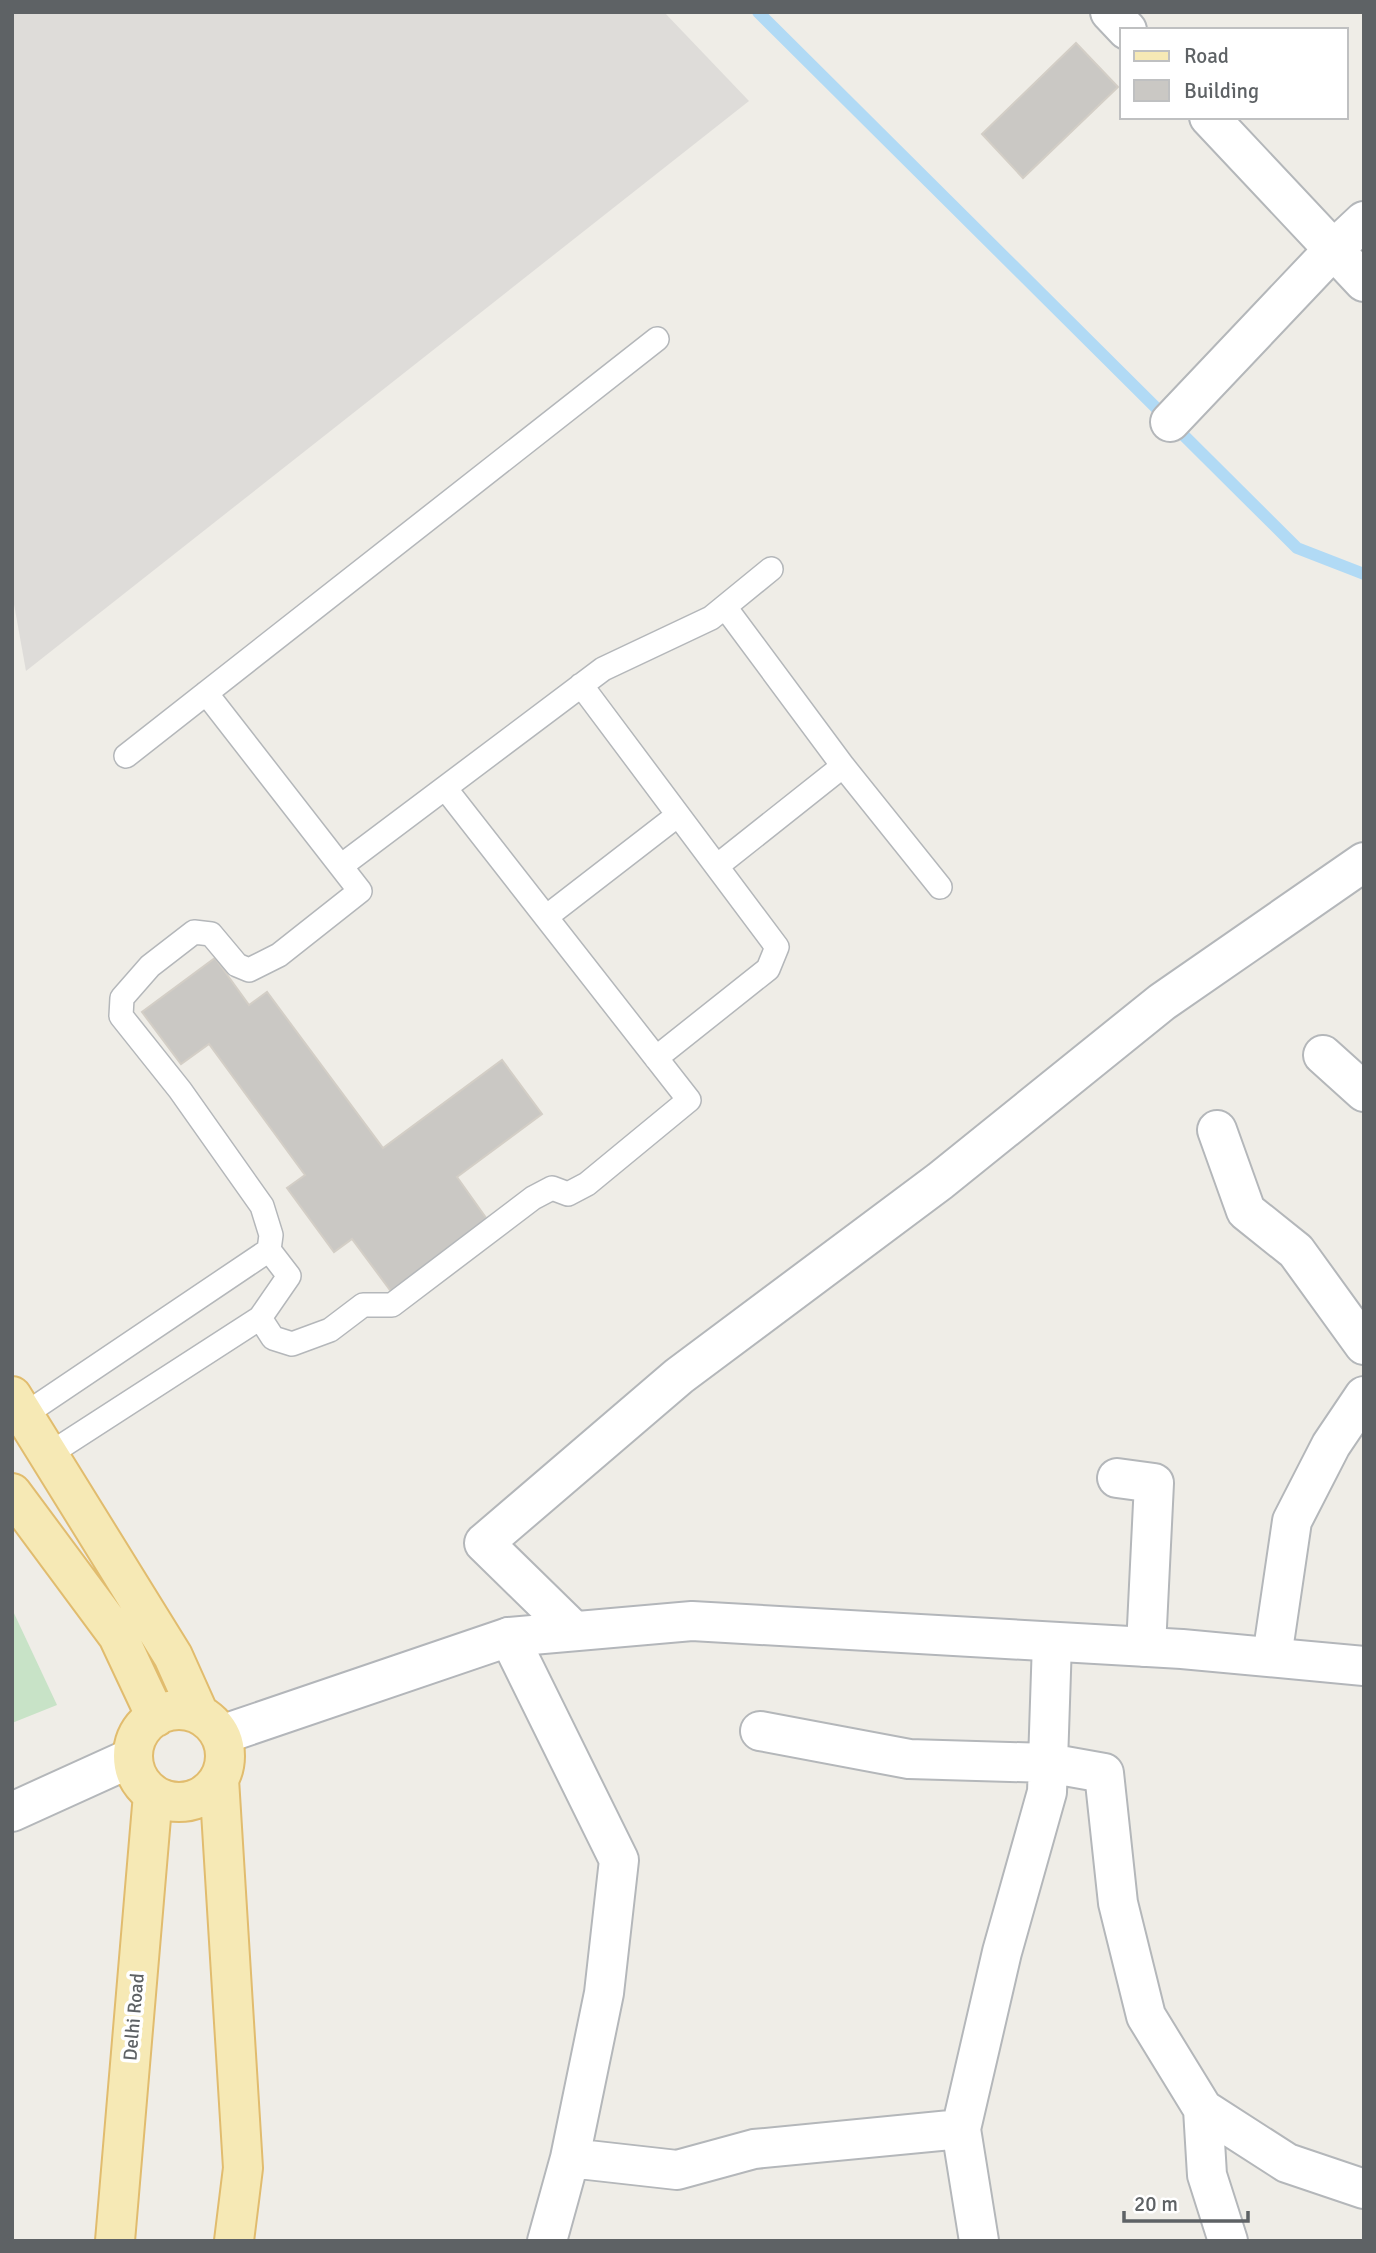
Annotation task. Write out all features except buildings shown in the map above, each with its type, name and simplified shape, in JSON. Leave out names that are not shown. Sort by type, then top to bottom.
[{"type":"main road","points":[[18,1406],[173,1656],[225,1750],[219,1779],[243,2168],[234,2241]]},
{"type":"main road","points":[[12,1493],[118,1636],[156,1717]]},
{"type":"main road","points":[[210,1725],[170,1711],[156,1717],[144,1727],[136,1740],[133,1757],[135,1770],[153,1794],[182,1802],[209,1791],[219,1779]]},
{"type":"main road","name":"Delhi Road","points":[[115,2241],[153,1794]]},
{"type":"street","points":[[1110,12],[1125,28]]},
{"type":"street","points":[[1211,119],[1364,282]]},
{"type":"street","points":[[1170,422],[1333,250],[1364,222]]},
{"type":"street","points":[[574,1631],[484,1543],[679,1376],[940,1181],[1162,1002],[1364,862]]},
{"type":"street","points":[[1323,1055],[1364,1092]]},
{"type":"street","points":[[1217,1130],[1246,1211],[1296,1251],[1364,1345]]},
{"type":"street","points":[[1272,1657],[1292,1521],[1331,1445],[1364,1396]]},
{"type":"street","points":[[1117,1478],[1154,1483],[1146,1647]]},
{"type":"street","points":[[210,1725],[509,1637],[692,1621],[1146,1647],[1364,1666]]},
{"type":"street","points":[[509,1637],[619,1860],[604,1993],[570,2158],[548,2241]]},
{"type":"street","points":[[979,2241],[961,2129],[1003,1952],[1046,1792],[1052,1642]]},
{"type":"street","points":[[760,1731],[909,1759],[1048,1763],[1104,1773],[1118,1903],[1146,2017],[1203,2109],[1287,2163],[1364,2189]]},
{"type":"street","points":[[12,1812],[133,1757]]},
{"type":"street","points":[[1203,2109],[1207,2175],[1228,2241]]},
{"type":"street","points":[[570,2158],[677,2170],[754,2149],[961,2129]]},
{"type":"lane","points":[[126,756],[657,339]]},
{"type":"lane","points":[[341,866],[603,669],[711,618],[771,569]]},
{"type":"lane","points":[[725,607],[843,766],[940,887]]},
{"type":"lane","points":[[581,685],[777,947],[768,969],[656,1058]]},
{"type":"lane","points":[[48,1455],[260,1318],[289,1276],[269,1250],[271,1235],[262,1206],[180,1090],[134,1036],[121,1016],[122,998],[150,966],[194,932],[211,934],[237,965],[249,970],[279,955],[360,891],[206,693]]},
{"type":"lane","points":[[717,866],[843,766]]},
{"type":"lane","points":[[260,1318],[273,1338],[292,1344],[330,1330],[363,1305],[392,1306],[533,1198],[552,1188],[568,1194],[587,1184],[689,1100],[445,788]]},
{"type":"lane","points":[[546,918],[678,814]]},
{"type":"lane","points":[[18,1406],[269,1250]]},
{"type":"shaded area","points":[[12,12],[664,12],[749,101],[26,671],[12,593]]},
{"type":"green space","points":[[12,1609],[57,1705],[12,1723]]},
{"type":"waterway","points":[[758,12],[1297,548],[1364,574]]}]
